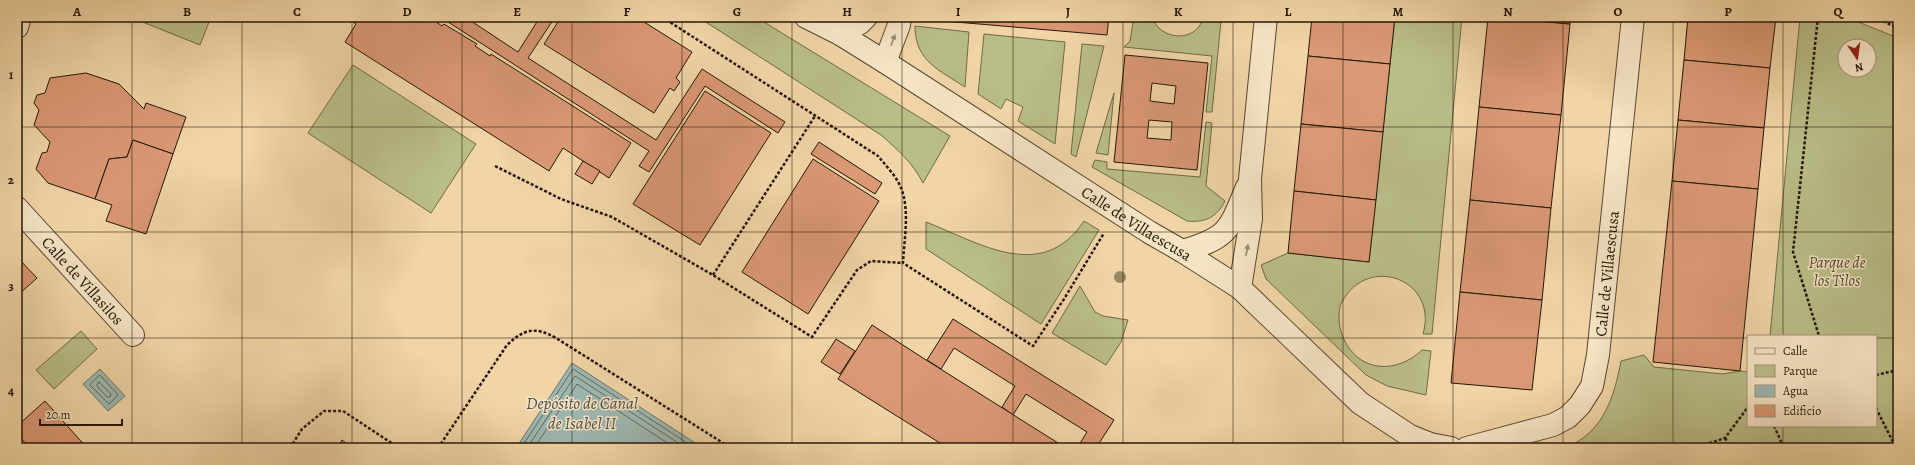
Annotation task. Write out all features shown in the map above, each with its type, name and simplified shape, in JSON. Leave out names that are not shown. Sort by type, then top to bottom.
[{"type":"street","points":[[17,27],[20,17]]},
{"type":"street","name":"Calle de Villaescusa","points":[[806,17],[840,34],[885,62],[1149,232],[1240,288],[1360,403],[1410,436],[1430,444],[1450,448]]},
{"type":"street","points":[[840,34],[860,23],[866,17]]},
{"type":"street","points":[[885,62],[899,25],[900,17]]},
{"type":"street","points":[[1240,288],[1251,219],[1250,179],[1266,17]]},
{"type":"street","name":"Calle de Villaescusa","points":[[1468,448],[1501,444],[1568,417],[1580,405],[1592,386],[1599,347],[1633,17]]},
{"type":"street","points":[[1182,251],[1205,244],[1220,236],[1231,225],[1250,179]]},
{"type":"street","name":"Calle de Villasilos","points":[[17,208],[133,335]]},
{"type":"path","points":[[662,17],[878,156],[896,179],[903,194],[905,212],[903,263]]},
{"type":"path","points":[[1818,17],[1793,252],[1820,335]]},
{"type":"path","points":[[1874,17],[1898,28]]},
{"type":"path","points":[[712,275],[815,116]]},
{"type":"path","points":[[495,166],[561,199],[612,217],[712,275],[812,337],[857,270],[871,261],[903,263],[1032,346],[1089,258]]},
{"type":"path","points":[[438,448],[507,345],[520,332],[532,331],[546,332],[731,448]]},
{"type":"path","points":[[1877,375],[1898,370]]},
{"type":"path","points":[[1695,448],[1726,438],[1747,408]]},
{"type":"path","points":[[1877,410],[1896,448]]},
{"type":"path","points":[[290,448],[302,429],[324,411],[343,411],[398,448]]},
{"type":"path","points":[[1774,427],[1784,448]]},
{"type":"path","points":[[1726,438],[1731,448]]},
{"type":"green space","points":[[130,17],[211,17],[200,45]]},
{"type":"green space","points":[[698,17],[755,17],[950,136],[923,183],[910,163],[881,135]]},
{"type":"green space","points":[[1134,17],[1152,17],[1156,25],[1162,31],[1178,36],[1193,32],[1199,26],[1203,18],[1221,21],[1212,112],[1206,112],[1212,56],[1124,47],[1130,41]]},
{"type":"green space","points":[[1395,17],[1462,17],[1432,334],[1423,334],[1425,315],[1421,299],[1411,287],[1398,279],[1383,276],[1368,279],[1354,287],[1342,302],[1339,311],[1339,322],[1345,342],[1353,353],[1363,361],[1374,365],[1386,366],[1398,364],[1410,359],[1422,350],[1431,351],[1426,395],[1387,386],[1366,375],[1266,279],[1261,265],[1288,253],[1369,262]]},
{"type":"green space","name":"Parque de los Tilos","points":[[1800,17],[1846,17],[1898,38],[1898,448],[1564,448],[1577,442],[1588,434],[1597,424],[1610,401],[1615,388],[1621,361],[1644,355],[1654,367],[1722,374],[1740,371],[1747,372],[1747,427],[1877,427],[1877,335],[1770,335]]},
{"type":"green space","points":[[915,26],[969,32],[965,87],[930,63],[924,56],[919,48],[916,38]]},
{"type":"green space","points":[[984,34],[1065,42],[1055,144],[1018,121],[1023,107],[1006,99],[1001,109],[978,94]]},
{"type":"green space","points":[[1082,44],[1104,46],[1076,157],[1071,154]]},
{"type":"green space","points":[[353,65],[476,144],[431,213],[308,133]]},
{"type":"green space","points":[[1114,93],[1108,155],[1096,153]]},
{"type":"green space","points":[[1206,122],[1212,123],[1206,186],[1225,201],[1222,207],[1214,215],[1205,220],[1187,221],[1092,167],[1095,160],[1107,162],[1107,169],[1200,177]]},
{"type":"green space","points":[[1084,221],[1099,230],[1041,324],[926,249],[926,222],[989,248],[1010,253],[1030,255],[1049,251],[1067,240]]},
{"type":"green space","points":[[1080,286],[1095,312],[1103,316],[1128,320],[1121,342],[1106,365],[1052,333]]},
{"type":"green space","points":[[81,331],[97,349],[54,389],[36,370]]},
{"type":"water","name":"Depósito de Canal de Isabel II","points":[[572,363],[703,448],[516,448]]},
{"type":"water","points":[[100,369],[125,396],[108,411],[83,384]]},
{"type":"building","points":[[352,17],[429,17],[442,26],[444,24],[477,44],[475,46],[490,56],[491,54],[631,143],[609,178],[563,148],[549,171],[345,42],[356,24],[350,20]]},
{"type":"building","points":[[451,17],[465,17],[518,52],[540,17],[555,17],[528,58],[656,140],[702,69],[785,122],[778,133],[705,86],[649,172],[639,166],[649,151],[448,22]]},
{"type":"building","points":[[561,17],[636,17],[692,52],[676,78],[680,82],[674,91],[670,88],[654,113],[544,44]]},
{"type":"building","points":[[945,17],[1109,17],[1107,35],[944,21]]},
{"type":"building","points":[[1312,17],[1395,17],[1390,64],[1308,56]]},
{"type":"building","points":[[1488,17],[1570,24],[1561,115],[1479,107]]},
{"type":"building","points":[[1505,17],[1571,17],[1570,24]]},
{"type":"building","points":[[1688,17],[1776,17],[1770,68],[1684,60]]},
{"type":"building","points":[[1125,55],[1208,63],[1197,170],[1114,162]],"holes":[[[1152,83],[1176,86],[1174,104],[1150,101]],[[1149,120],[1172,122],[1171,140],[1147,138]]]},
{"type":"building","points":[[1308,56],[1390,64],[1383,132],[1301,124]]},
{"type":"building","points":[[1684,60],[1770,68],[1764,128],[1678,120]]},
{"type":"building","points":[[86,73],[119,84],[144,109],[146,103],[186,117],[173,154],[133,140],[127,157],[109,159],[95,199],[48,183],[36,169],[42,153],[47,152],[50,142],[34,125],[39,110],[34,103],[37,95],[45,93],[50,78]]},
{"type":"building","points":[[705,91],[771,133],[700,245],[633,204]]},
{"type":"building","points":[[1479,107],[1561,115],[1551,208],[1470,200]]},
{"type":"building","points":[[1678,120],[1764,128],[1758,189],[1672,181]]},
{"type":"building","points":[[1301,124],[1383,132],[1376,200],[1294,191]]},
{"type":"building","points":[[133,140],[173,154],[146,234],[106,221],[112,205],[95,199],[109,159],[127,157]]},
{"type":"building","points":[[819,142],[882,183],[875,194],[811,154]]},
{"type":"building","points":[[813,159],[879,201],[808,314],[742,272]]},
{"type":"building","points":[[583,161],[600,171],[592,184],[575,174]]},
{"type":"building","points":[[1672,181],[1758,189],[1740,371],[1653,362]]},
{"type":"building","points":[[1294,191],[1376,200],[1369,262],[1288,253]]},
{"type":"building","points":[[1470,200],[1551,208],[1542,300],[1460,292]]},
{"type":"building","points":[[17,257],[37,278],[17,296]]},
{"type":"building","points":[[1460,292],[1542,300],[1532,390],[1451,383]]},
{"type":"building","points":[[953,319],[1114,420],[1096,448],[1077,448],[1087,432],[1026,394],[1013,415],[1002,407],[1015,386],[954,348],[941,369],[927,360]]},
{"type":"building","points":[[872,325],[1066,448],[948,448],[838,379]]},
{"type":"building","points":[[836,339],[855,351],[840,374],[821,362]]},
{"type":"building","points":[[45,401],[87,448],[30,448],[17,434],[17,426]]},
{"type":"building","points":[[342,440],[353,448],[337,448]]}]
